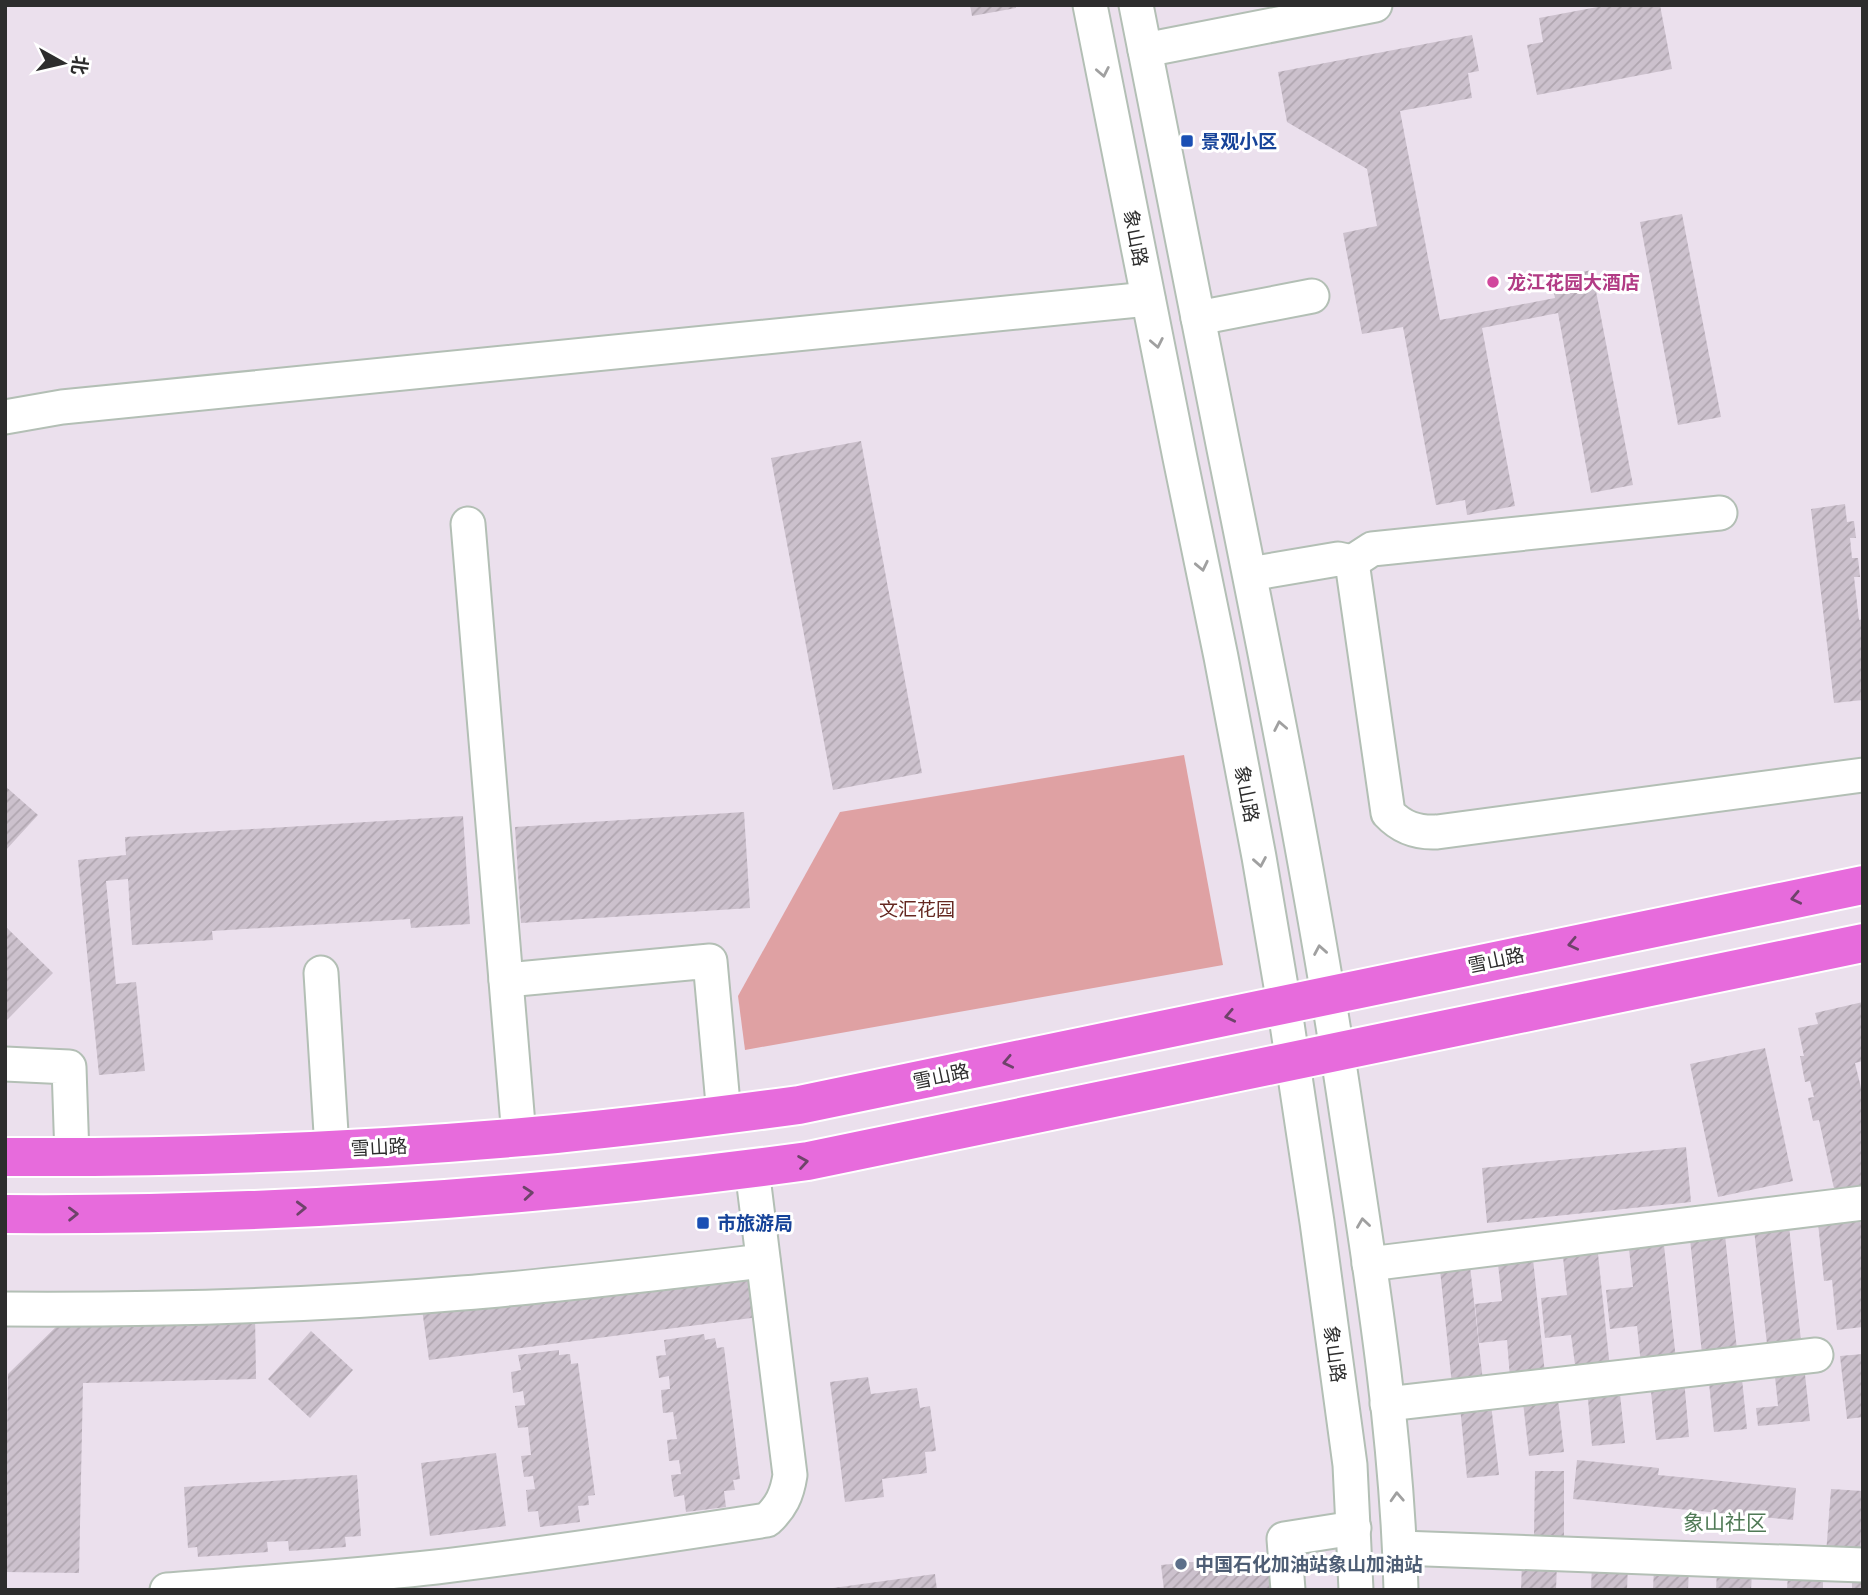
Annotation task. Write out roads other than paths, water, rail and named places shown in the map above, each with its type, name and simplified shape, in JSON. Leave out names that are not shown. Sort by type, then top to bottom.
[{"type":"main road","name":"雪山路","points":[[5,1157],[184,1155],[519,1137],[799,1105],[1863,885]]},
{"type":"main road","points":[[5,1214],[186,1213],[407,1202],[561,1191],[808,1161],[1863,943]]},
{"type":"street","name":"象山路","points":[[1090,5],[1221,657],[1284,1004],[1348,1452],[1356,1590]]},
{"type":"street","points":[[1136,5],[1303,848],[1338,1052],[1395,1461],[1401,1590]]},
{"type":"street","points":[[1145,50],[1375,5]]},
{"type":"street","points":[[1198,318],[1312,296]]},
{"type":"street","points":[[5,417],[89,404],[1148,299]]},
{"type":"street","points":[[1250,574],[1338,559],[1352,562],[1372,549],[1720,513]]},
{"type":"street","points":[[468,524],[519,1137]]},
{"type":"street","points":[[1352,562],[1388,814],[1413,830],[1437,832],[1863,775]]},
{"type":"street","points":[[506,980],[710,961],[724,1115]]},
{"type":"street","points":[[321,974],[332,1149]]},
{"type":"street","points":[[5,1064],[69,1067],[72,1157]]},
{"type":"street","points":[[167,1590],[436,1567],[767,1520],[783,1502],[790,1475],[752,1169]]},
{"type":"street","points":[[1368,1264],[1863,1203]]},
{"type":"street","points":[[5,1309],[309,1303],[612,1279],[763,1261]]},
{"type":"street","points":[[1387,1404],[1816,1355]]},
{"type":"street","points":[[1288,1590],[1284,1539],[1354,1528]]},
{"type":"street","points":[[1400,1548],[1863,1565]]},
{"type":"place","name":"景观小区","points":[[1187,141]]},
{"type":"place","name":"龙江花园大酒店","points":[[1493,282]]},
{"type":"place","name":"市旅游局","points":[[703,1223]]},
{"type":"place","name":"中国石化加油站象山加油站","points":[[1181,1564]]},
{"type":"district","name":"象山社区","points":[[1725,1523]]},
{"type":"park label","name":"文汇花园","points":[[917,909]]}]
